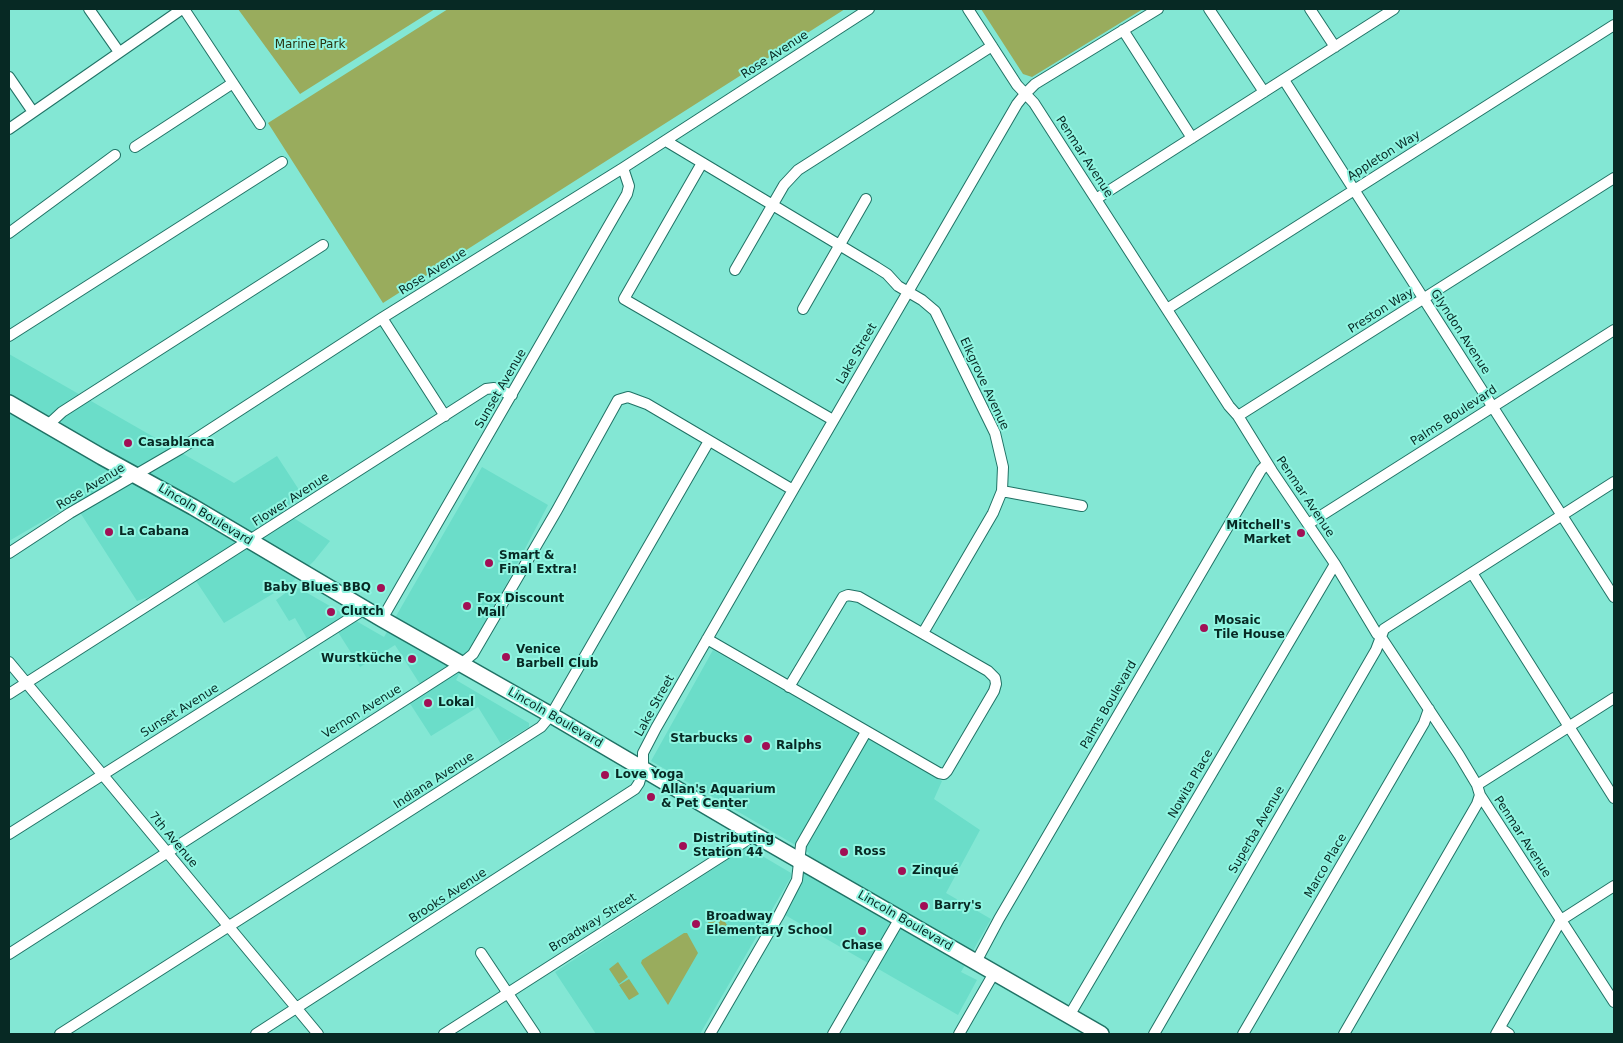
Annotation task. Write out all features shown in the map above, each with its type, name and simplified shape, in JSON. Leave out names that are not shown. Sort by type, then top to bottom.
[{"type":"highway","name":"Lincoln Boulevard","points":[[9,403],[189,504],[382,619],[1101,1034]]},
{"type":"street","points":[[89,9],[119,52]]},
{"type":"street","points":[[9,129],[183,9],[260,124]]},
{"type":"street","name":"Rose Avenue","points":[[9,553],[70,513],[180,449],[382,318],[624,168],[869,9]]},
{"type":"street","name":"Penmar Avenue","points":[[968,9],[1017,85],[1034,103],[1229,406],[1238,416],[1267,464],[1335,564],[1377,634],[1381,637],[1429,710],[1614,1002]]},
{"type":"street","name":"Lake Street","points":[[643,769],[643,752],[833,420],[1025,94],[1035,84],[1158,9]]},
{"type":"street","points":[[1209,9],[1264,92]]},
{"type":"street","points":[[1310,9],[1335,47]]},
{"type":"street","points":[[1096,199],[1394,9]]},
{"type":"street","name":"Appleton Way","points":[[1167,309],[1614,25]]},
{"type":"street","points":[[1123,30],[1192,138]]},
{"type":"street","points":[[735,270],[784,184],[798,170],[992,46]]},
{"type":"street","points":[[9,77],[32,112]]},
{"type":"street","name":"Glyndon Avenue","points":[[1284,80],[1614,597]]},
{"type":"street","points":[[135,147],[233,83]]},
{"type":"street","name":"Elkgrove Avenue","points":[[666,140],[702,164],[882,270],[898,286],[935,311],[988,419],[999,446],[1003,467],[1002,491],[993,513],[923,633]]},
{"type":"street","points":[[9,233],[115,155]]},
{"type":"street","points":[[9,336],[282,162]]},
{"type":"street","points":[[702,164],[624,299],[833,420]]},
{"type":"street","name":"Sunset Avenue","points":[[382,619],[627,194],[629,186],[624,168]]},
{"type":"street","name":"Preston Way","points":[[1238,416],[1614,178]]},
{"type":"street","points":[[803,309],[866,199]]},
{"type":"street","points":[[48,425],[62,412],[324,245]]},
{"type":"street","points":[[382,318],[445,416]]},
{"type":"street","name":"Palms Boulevard","points":[[1308,524],[1614,330]]},
{"type":"street","name":"Flower Avenue","points":[[9,694],[486,389],[494,388],[512,395]]},
{"type":"street","name":"Vernon Avenue","points":[[9,954],[461,664],[473,654],[557,510],[618,400],[628,397],[647,404],[709,441]]},
{"type":"street","points":[[709,441],[793,490]]},
{"type":"street","name":"Indiana Avenue","points":[[60,1034],[541,727],[551,715],[709,441]]},
{"type":"street","name":"Palms Boulevard","points":[[976,962],[999,919],[1251,487],[1267,464]]},
{"type":"street","name":"Superba Avenue","points":[[1154,1034],[1371,658],[1384,629],[1614,482]]},
{"type":"street","points":[[1002,491],[1082,506]]},
{"type":"street","name":"Nowita Place","points":[[1069,1016],[1335,564]]},
{"type":"street","points":[[1472,573],[1614,798]]},
{"type":"street","points":[[707,639],[866,732],[944,774],[994,690],[995,678],[988,671],[923,633],[859,597],[848,595],[843,597],[789,686]]},
{"type":"street","name":"Sunset Avenue","points":[[9,834],[365,609]]},
{"type":"street","name":"7th Avenue","points":[[9,662],[318,1034]]},
{"type":"street","points":[[1344,1034],[1477,804],[1478,790],[1568,724],[1614,698]]},
{"type":"street","name":"Marco Place","points":[[1243,1034],[1424,724],[1429,710]]},
{"type":"street","points":[[710,1034],[798,880],[801,845],[866,732]]},
{"type":"street","name":"Brooks Avenue","points":[[256,1034],[635,789],[639,784],[643,769]]},
{"type":"street","name":"Broadway Street","points":[[444,1034],[755,835]]},
{"type":"street","points":[[1509,1034],[1498,1031],[1561,920],[1614,886]]},
{"type":"street","points":[[834,1034],[900,918]]},
{"type":"street","points":[[481,953],[535,1034]]},
{"type":"street","points":[[959,1034],[994,973]]},
{"type":"shaded area","points":[[9,354],[234,483],[277,456],[303,496],[281,510],[330,541],[314,561],[291,583],[224,623],[196,581],[137,601],[74,503],[9,541]]},
{"type":"shaded area","points":[[482,467],[548,505],[456,680],[529,723],[529,727],[501,744],[478,707],[431,736],[409,702],[425,692],[395,645],[360,667],[338,632],[313,649],[295,618],[289,621],[276,600],[295,586],[384,637]]},
{"type":"shaded area","points":[[713,650],[942,781],[934,799],[980,830],[946,893],[991,919],[961,972],[977,980],[958,1015],[785,915],[809,853],[651,761]]},
{"type":"shaded area","name":"Broadway Elementary School","points":[[747,847],[791,873],[791,877],[700,1034],[596,1034],[555,972]]},
{"type":"green space","name":"Marine Park","points":[[238,9],[435,9],[300,94]]},
{"type":"green space","points":[[448,9],[845,9],[383,303],[268,123]]},
{"type":"green space","points":[[981,9],[1143,9],[1032,77],[1023,74]]},
{"type":"green space","points":[[719,913],[727,925],[716,933],[707,921]]},
{"type":"green space","points":[[684,933],[687,933],[698,953],[668,1005],[641,963],[642,960]]},
{"type":"green space","points":[[618,962],[628,977],[619,984],[609,969]]},
{"type":"green space","points":[[629,979],[639,994],[629,1000],[619,985]]},
{"type":"place","name":"Casablanca","points":[[128,443]]},
{"type":"place","name":"La Cabana","points":[[109,532]]},
{"type":"place","name":"Mitchell's Market","points":[[1301,533]]},
{"type":"place","name":"Smart & Final Extra!","points":[[489,563]]},
{"type":"place","name":"Baby Blues BBQ","points":[[381,588]]},
{"type":"place","name":"Fox Discount Mall","points":[[467,606]]},
{"type":"place","name":"Clutch","points":[[331,612]]},
{"type":"place","name":"Mosaic Tile House","points":[[1204,628]]},
{"type":"place","name":"Venice Barbell Club","points":[[506,657]]},
{"type":"place","name":"Wurstküche","points":[[412,659]]},
{"type":"place","name":"Lokal","points":[[428,703]]},
{"type":"place","name":"Starbucks","points":[[748,739]]},
{"type":"place","name":"Ralphs","points":[[766,746]]},
{"type":"place","name":"Love Yoga","points":[[605,775]]},
{"type":"place","name":"Allan's Aquarium & Pet Center","points":[[651,797]]},
{"type":"place","name":"Distributing Station 44","points":[[683,846]]},
{"type":"place","name":"Ross","points":[[844,852]]},
{"type":"place","name":"Zinqué","points":[[902,871]]},
{"type":"place","name":"Barry's","points":[[924,906]]},
{"type":"place","name":"Broadway Elementary School","points":[[696,924]]},
{"type":"place","name":"Chase","points":[[862,931]]}]
